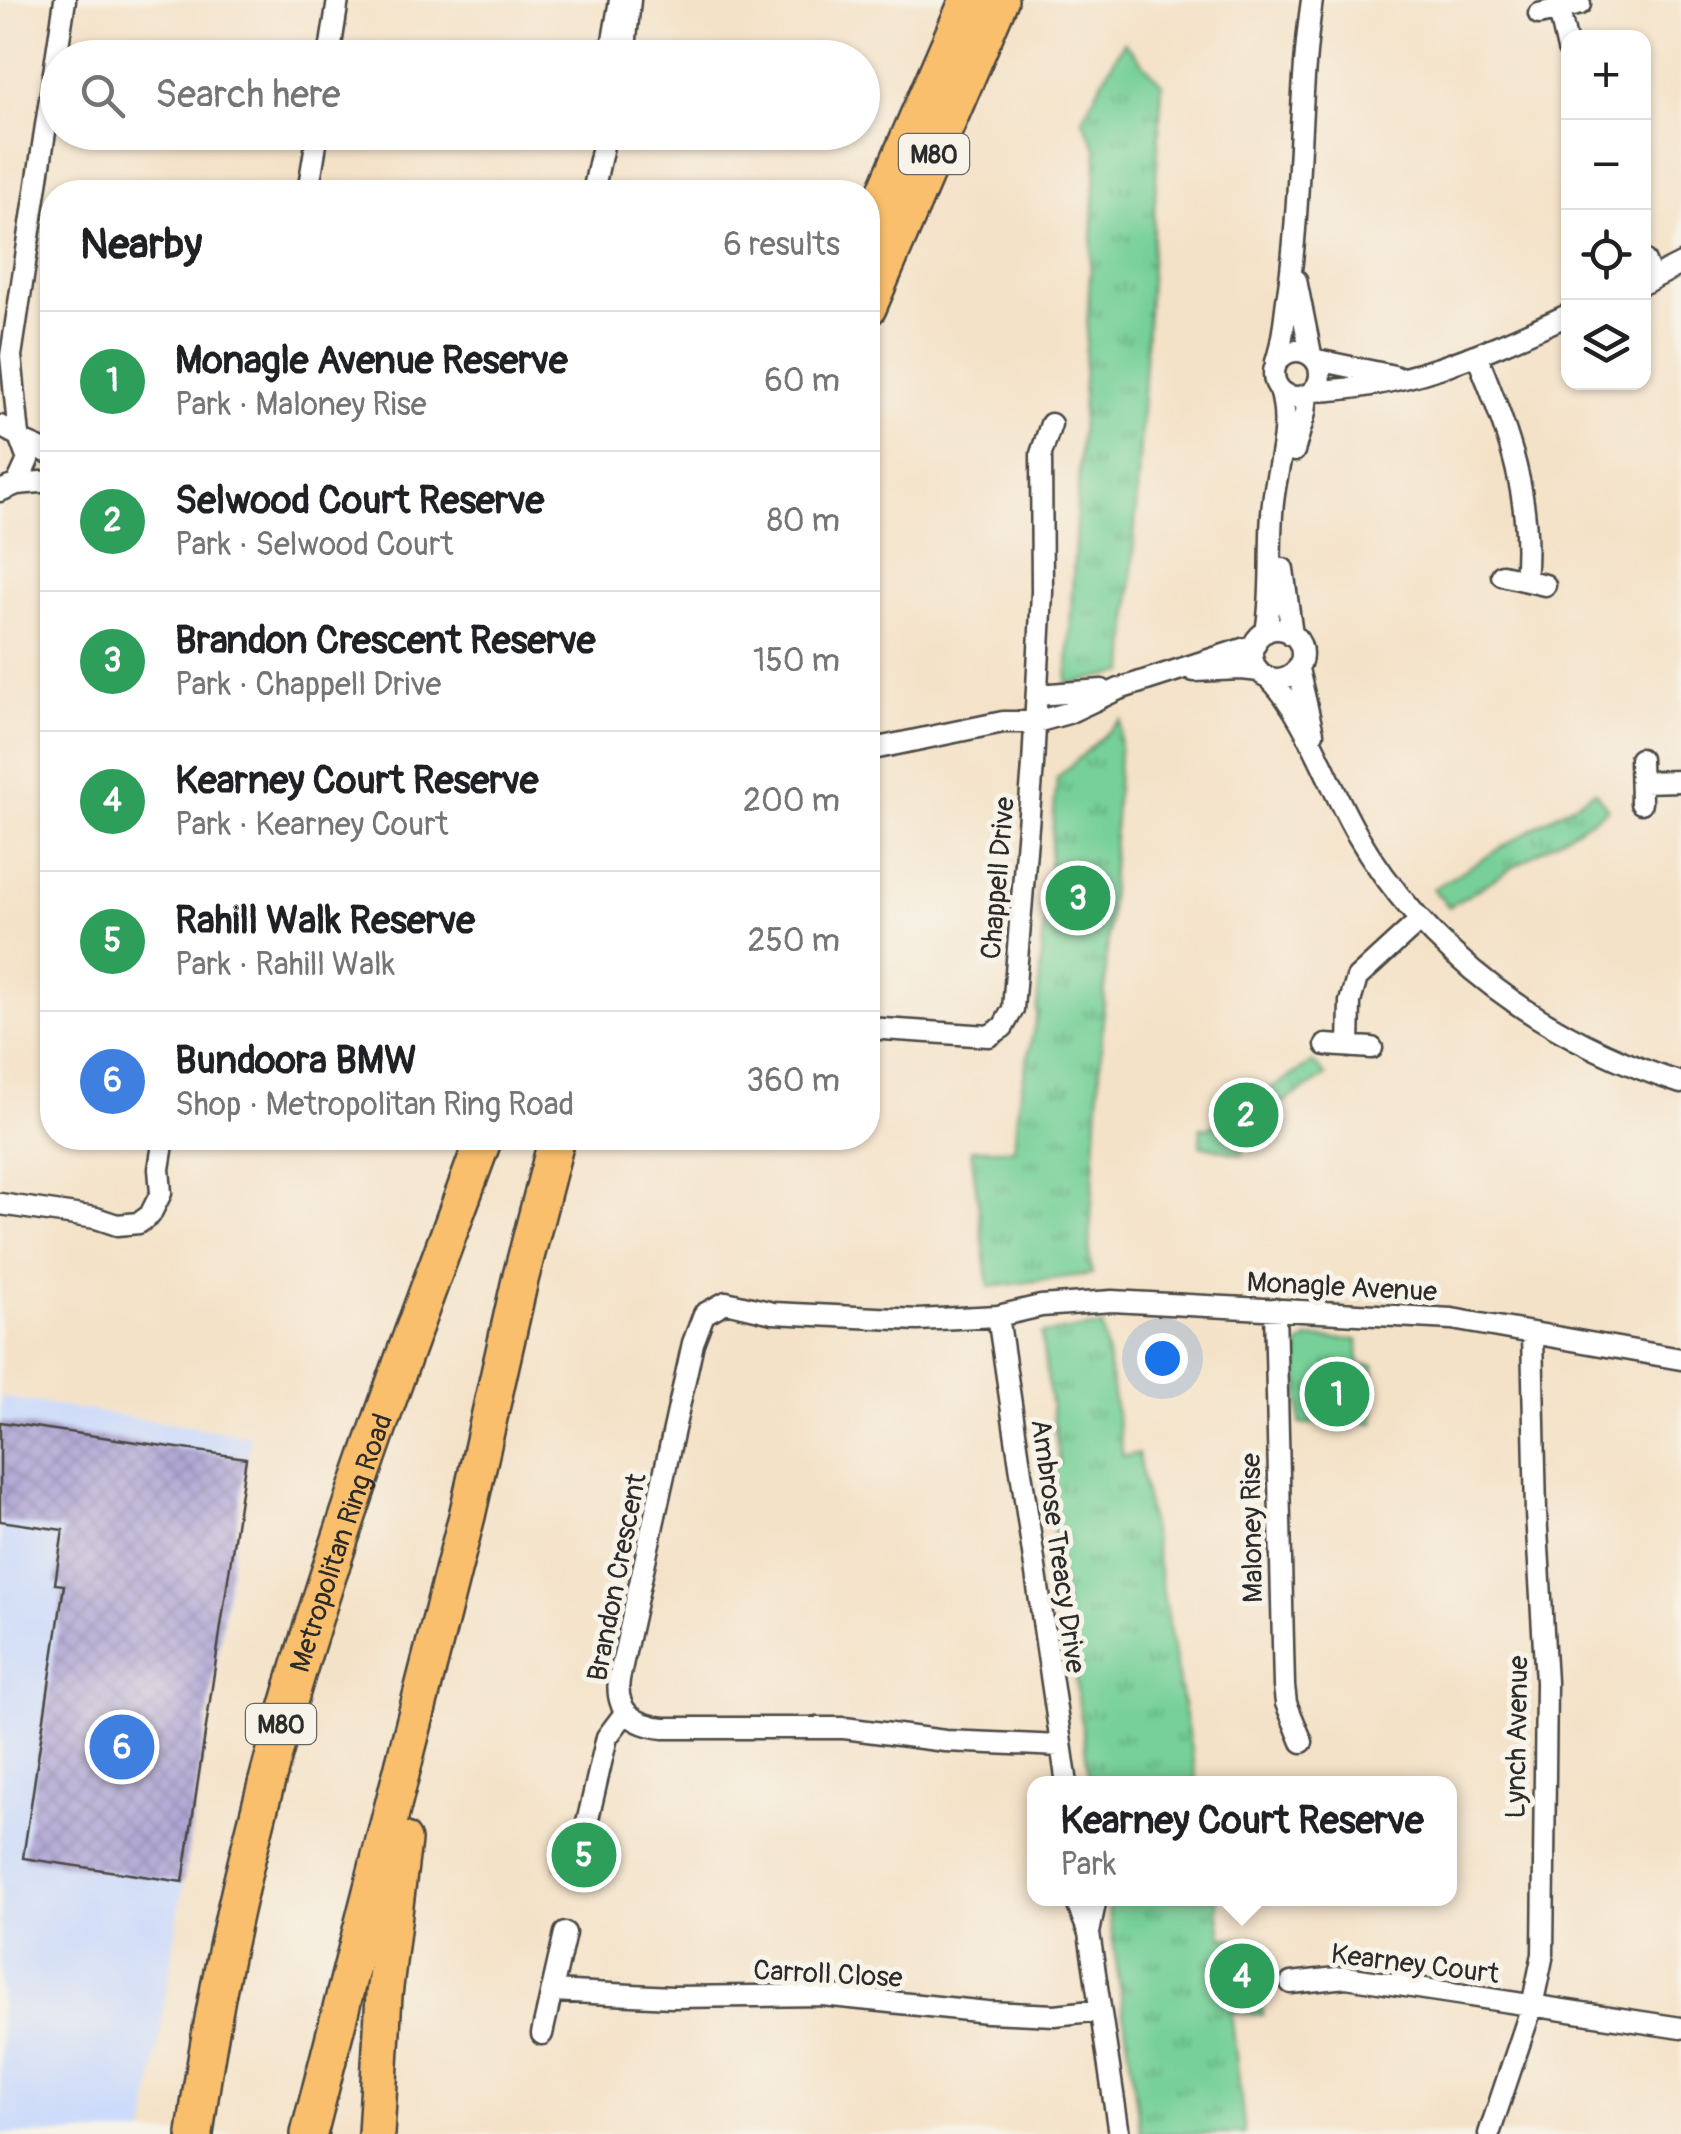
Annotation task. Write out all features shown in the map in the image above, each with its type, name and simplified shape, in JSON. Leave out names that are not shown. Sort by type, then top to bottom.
[{"type":"highway","name":"M80","points":[[880,204],[968,0]]},
{"type":"highway","name":"M80","points":[[880,280],[1000,0]]},
{"type":"highway","name":"Metropolitan Ring Road","points":[[195,2134],[233,1924],[275,1742],[366,1459],[480,1150]]},
{"type":"highway","points":[[310,2134],[467,1516],[554,1150]]},
{"type":"highway","points":[[376,2134],[384,1995],[411,1734]]},
{"type":"street","points":[[59,40],[65,0]]},
{"type":"street","points":[[332,40],[338,0]]},
{"type":"street","points":[[613,40],[620,0]]},
{"type":"street","points":[[626,40],[630,0]]},
{"type":"street","points":[[1312,0],[1305,49],[1294,259],[1284,340],[1273,376],[1287,419],[1272,509],[1272,592],[1253,658],[1289,701],[1372,859],[1420,921],[1479,977],[1558,1031],[1621,1062],[1681,1083]]},
{"type":"street","points":[[1561,35],[1549,12],[1580,4]]},
{"type":"street","points":[[0,383],[10,356],[42,150]]},
{"type":"street","points":[[310,180],[315,150]]},
{"type":"street","points":[[596,180],[602,150]]},
{"type":"street","points":[[1294,259],[1299,305],[1320,376],[1310,393],[1288,482],[1284,586],[1292,635],[1302,654],[1298,669],[1319,760]]},
{"type":"street","points":[[1651,273],[1681,264]]},
{"type":"street","points":[[1280,390],[1292,397],[1406,379],[1477,356],[1561,318]]},
{"type":"street","points":[[1276,362],[1295,350],[1406,379]]},
{"type":"street","points":[[0,510],[9,488],[27,469],[14,435],[10,356]]},
{"type":"street","points":[[1477,356],[1507,437],[1526,511],[1535,582],[1502,575]]},
{"type":"street","name":"Chappell Drive","points":[[880,1029],[978,1037],[997,1032],[1008,1021],[1016,992],[1036,722],[1042,592],[1041,454],[1051,424]]},
{"type":"street","points":[[14,435],[40,448]]},
{"type":"street","points":[[9,488],[40,483]]},
{"type":"street","points":[[880,748],[1003,722],[1036,722],[1280,630],[1292,635]]},
{"type":"street","points":[[1182,670],[1285,678],[1298,669]]},
{"type":"street","points":[[1037,695],[1119,689]]},
{"type":"street","points":[[1640,759],[1641,793],[1681,781]]},
{"type":"street","points":[[1349,1046],[1350,1002],[1357,978],[1420,921]]},
{"type":"street","points":[[1326,1045],[1372,1048]]},
{"type":"street","points":[[0,1204],[96,1218],[118,1216],[139,1206],[159,1169],[162,1150]]},
{"type":"street","name":"Monagle Avenue","points":[[998,1316],[1041,1306],[1100,1301],[1435,1318],[1681,1359]]},
{"type":"street","name":"Brandon Crescent","points":[[998,1316],[918,1320],[784,1314],[733,1302],[719,1304],[704,1314],[693,1343],[619,1680],[619,1697],[626,1713],[640,1724],[664,1728],[844,1728],[945,1741],[1062,1746]]},
{"type":"street","name":"Maloney Rise","points":[[1275,1309],[1284,1686],[1286,1704],[1302,1742]]},
{"type":"street","name":"Ambrose Treacy Drive","points":[[998,1316],[1066,1776]]},
{"type":"street","name":"Lynch Avenue","points":[[1489,2134],[1532,2006],[1543,1954],[1546,1682],[1536,1512],[1532,1334]]},
{"type":"street","points":[[587,1823],[607,1737],[626,1713]]},
{"type":"street","points":[[1079,1906],[1089,1934],[1119,2134]]},
{"type":"street","points":[[1089,1934],[1094,1906]]},
{"type":"street","points":[[542,2034],[565,1933]]},
{"type":"street","name":"Kearney Court","points":[[1290,1983],[1346,1977],[1681,2028]]},
{"type":"street","name":"Carroll Close","points":[[552,1991],[672,1997],[822,1995],[1055,2015],[1100,2010]]},
{"type":"shaded area","points":[[0,1397],[251,1436],[145,2134],[0,2134]]},
{"type":"green space","points":[[1124,42],[1162,84],[1126,672],[1067,684],[1097,150],[1082,118]]},
{"type":"green space","points":[[1121,720],[1089,1252],[1092,1274],[989,1287],[971,1149],[1014,1149],[1018,1104],[1036,1018],[1057,778]]},
{"type":"green space","points":[[1595,791],[1608,809],[1449,907],[1433,889]]},
{"type":"green space","points":[[1313,1062],[1326,1076],[1234,1133],[1244,1137],[1242,1155],[1200,1145],[1201,1127],[1208,1128]]},
{"type":"green space","points":[[1102,1326],[1123,1456],[1138,1454],[1196,1776],[1089,1776],[1045,1467],[1060,1464],[1041,1334]]},
{"type":"green space","points":[[1309,1338],[1358,1340],[1359,1365],[1374,1366],[1374,1423],[1300,1424],[1298,1347]]},
{"type":"green space","points":[[565,1834],[610,1847],[605,1877],[557,1867]]},
{"type":"green space","points":[[1108,1906],[1218,1906],[1222,1937],[1253,1941],[1263,2015],[1231,2012],[1245,2134],[1141,2134]]},
{"type":"building","points":[[0,1422],[246,1458],[183,1882],[23,1858],[64,1585],[55,1584],[63,1530],[0,1521]]},
{"type":"place","name":"Brandon Crescent Reserve","points":[[1078,898]]},
{"type":"place","name":"Selwood Court Reserve","points":[[1246,1115]]},
{"type":"place","name":"Monagle Avenue Reserve","points":[[1337,1394]]},
{"type":"place","name":"Bundoora BMW","points":[[122,1747]]},
{"type":"place","name":"Rahill Walk Reserve","points":[[584,1855]]},
{"type":"place","name":"Kearney Court Reserve","points":[[1242,1976]]}]
